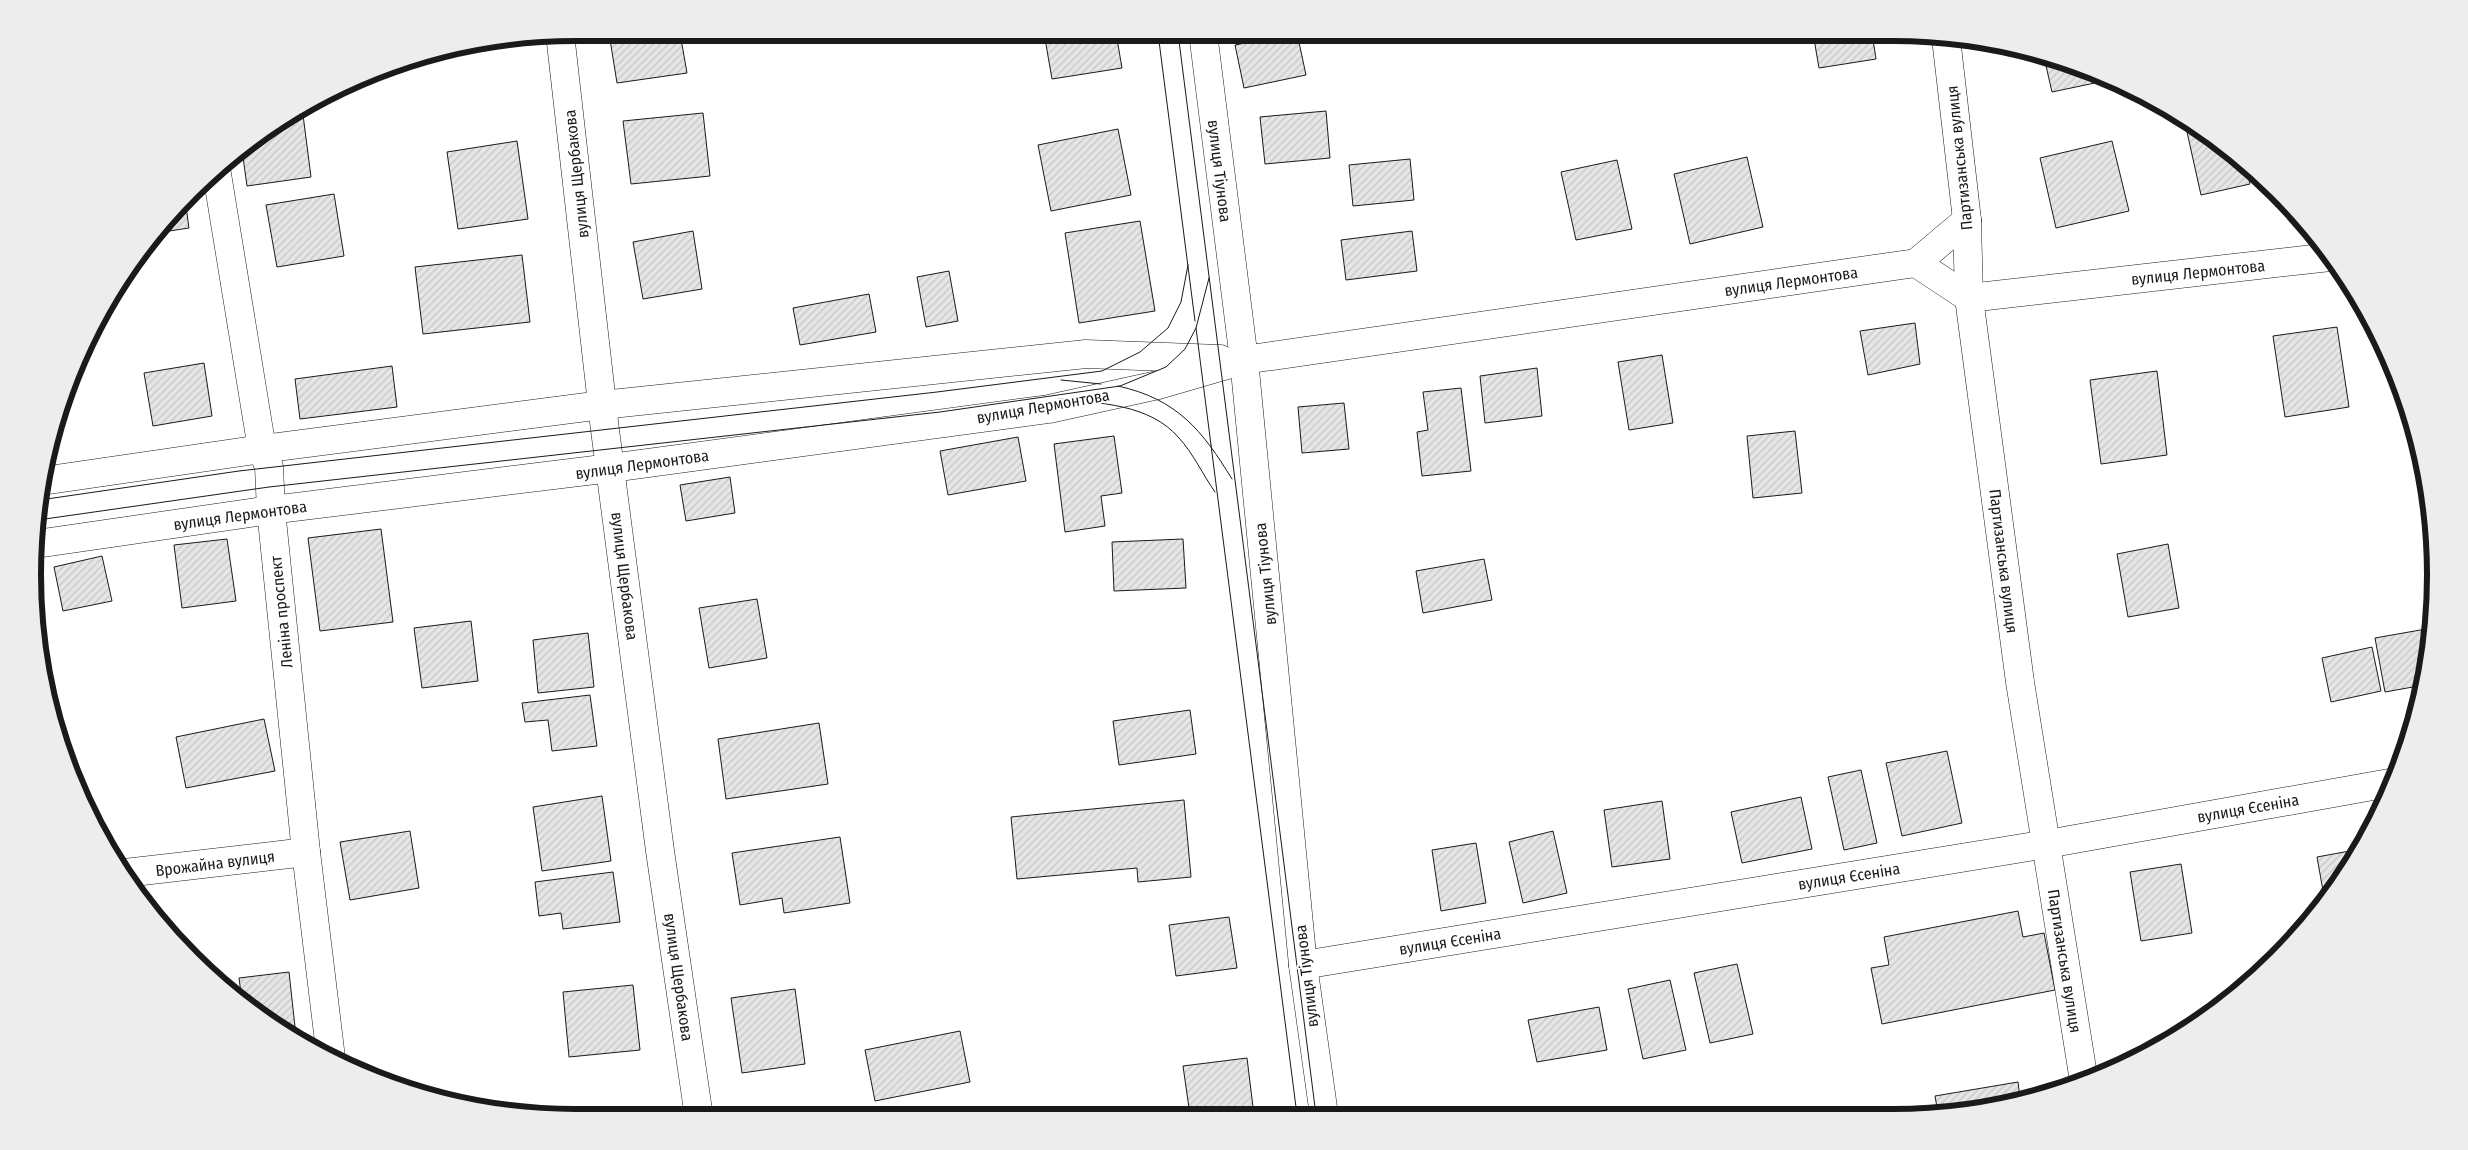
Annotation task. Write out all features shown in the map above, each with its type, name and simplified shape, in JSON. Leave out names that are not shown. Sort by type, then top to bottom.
[{"type":"street","name":"вулиця Щербакова","points":[[561,41],[602,405],[660,851],[698,1109]]},
{"type":"street","name":"вулиця Тіунова","points":[[1204,41],[1244,360],[1303,965],[1323,1109]]},
{"type":"street","name":"Партизанська вулиця","points":[[1947,44],[1967,220],[1969,298],[2020,682],[2083,1073]]},
{"type":"street","name":"Леніна проспект","points":[[218,179],[262,449],[269,467],[271,510],[306,852],[330,1049]]},
{"type":"street","points":[[1967,220],[1916,263],[1969,298]]},
{"type":"street","name":"вулиця Лермонтова","points":[[1969,298],[2322,258]]},
{"type":"street","name":"вулиця Лермонтова","points":[[42,543],[271,510],[611,468],[1049,408],[1158,385],[1244,360],[1916,263]]},
{"type":"street","name":"вулиця Лермонтова","points":[[50,480],[262,449],[602,405],[1086,354],[1244,360]]},
{"type":"street","name":"вулиця Єсеніна","points":[[1303,965],[2047,844],[2384,784]]},
{"type":"street","name":"Врожайна вулиця","points":[[131,872],[306,852]]},
{"type":"building","points":[[610,41],[681,41],[687,73],[617,83]]},
{"type":"building","points":[[1045,41],[1117,41],[1122,68],[1052,79]]},
{"type":"building","points":[[1256,41],[1299,41],[1306,75],[1244,88],[1235,45]]},
{"type":"building","points":[[1814,41],[1873,41],[1876,59],[1819,68]]},
{"type":"building","points":[[2046,64],[2098,82],[2052,92]]},
{"type":"building","points":[[1326,111],[1330,158],[1265,164],[1260,117]]},
{"type":"building","points":[[703,113],[710,176],[631,184],[623,121]]},
{"type":"building","points":[[303,116],[311,177],[247,186],[243,158],[278,131]]},
{"type":"building","points":[[1118,129],[1131,195],[1051,211],[1038,145]]},
{"type":"building","points":[[2190,131],[2245,174],[2249,177],[2250,184],[2201,195],[2187,132]]},
{"type":"building","points":[[517,141],[528,219],[458,229],[447,152]]},
{"type":"building","points":[[2112,141],[2129,211],[2056,228],[2040,158]]},
{"type":"building","points":[[1747,157],[1763,227],[1690,244],[1674,174]]},
{"type":"building","points":[[1410,159],[1414,200],[1353,206],[1349,165]]},
{"type":"building","points":[[1617,160],[1632,229],[1576,240],[1561,172]]},
{"type":"building","points":[[334,194],[344,256],[277,267],[266,205]]},
{"type":"building","points":[[186,210],[189,228],[167,231]]},
{"type":"building","points":[[1140,221],[1155,311],[1079,323],[1065,233]]},
{"type":"building","points":[[693,231],[702,289],[643,299],[633,242]]},
{"type":"building","points":[[1412,231],[1417,271],[1346,280],[1341,240]]},
{"type":"building","points":[[522,255],[530,322],[423,334],[415,267]]},
{"type":"building","points":[[949,271],[958,321],[926,327],[917,277]]},
{"type":"building","points":[[869,294],[876,332],[800,345],[793,308]]},
{"type":"building","points":[[1915,323],[1920,364],[1868,375],[1860,331]]},
{"type":"building","points":[[2337,327],[2349,407],[2285,417],[2273,336]]},
{"type":"building","points":[[1662,355],[1673,423],[1629,430],[1618,362]]},
{"type":"building","points":[[204,363],[212,416],[153,426],[144,373]]},
{"type":"building","points":[[392,366],[397,407],[300,419],[295,379]]},
{"type":"building","points":[[1537,368],[1542,416],[1485,423],[1480,376]]},
{"type":"building","points":[[2157,371],[2167,455],[2101,464],[2090,380]]},
{"type":"building","points":[[1461,388],[1471,471],[1422,476],[1417,432],[1428,430],[1423,392]]},
{"type":"building","points":[[1344,403],[1349,449],[1302,453],[1298,407]]},
{"type":"building","points":[[1795,431],[1802,493],[1753,498],[1747,436]]},
{"type":"building","points":[[1114,436],[1122,493],[1101,496],[1105,526],[1065,532],[1054,444]]},
{"type":"building","points":[[1018,437],[1026,481],[948,495],[940,451]]},
{"type":"building","points":[[730,477],[735,513],[686,521],[680,485]]},
{"type":"building","points":[[381,529],[393,622],[320,631],[308,538]]},
{"type":"building","points":[[227,539],[236,601],[182,608],[174,545]]},
{"type":"building","points":[[1183,539],[1186,588],[1114,591],[1112,542]]},
{"type":"building","points":[[2168,544],[2179,608],[2128,617],[2117,554]]},
{"type":"building","points":[[102,556],[112,601],[63,611],[54,567]]},
{"type":"building","points":[[1484,559],[1492,600],[1423,613],[1416,571]]},
{"type":"building","points":[[757,599],[767,658],[709,668],[699,608]]},
{"type":"building","points":[[471,621],[478,681],[422,688],[414,628]]},
{"type":"building","points":[[2424,629],[2414,687],[2385,692],[2375,638]]},
{"type":"building","points":[[588,633],[594,687],[538,693],[533,640]]},
{"type":"building","points":[[2372,647],[2381,691],[2331,702],[2322,658]]},
{"type":"building","points":[[590,695],[597,746],[552,751],[548,720],[525,722],[522,703]]},
{"type":"building","points":[[1190,710],[1196,754],[1119,765],[1113,721]]},
{"type":"building","points":[[264,719],[275,771],[186,788],[176,737]]},
{"type":"building","points":[[819,723],[828,784],[726,799],[718,739]]},
{"type":"building","points":[[1947,751],[1962,823],[1902,836],[1886,763]]},
{"type":"building","points":[[1861,770],[1877,843],[1844,850],[1828,777]]},
{"type":"building","points":[[602,796],[611,861],[542,871],[533,807]]},
{"type":"building","points":[[1801,797],[1812,849],[1742,863],[1731,812]]},
{"type":"building","points":[[1184,800],[1191,877],[1138,882],[1137,868],[1017,879],[1011,817]]},
{"type":"building","points":[[1662,801],[1670,859],[1612,867],[1604,810]]},
{"type":"building","points":[[410,831],[419,888],[350,900],[340,842]]},
{"type":"building","points":[[1553,831],[1567,893],[1523,903],[1509,842]]},
{"type":"building","points":[[840,837],[850,903],[784,913],[782,898],[740,905],[732,853]]},
{"type":"building","points":[[1476,843],[1486,903],[1441,911],[1432,850]]},
{"type":"building","points":[[2350,851],[2323,891],[2317,857]]},
{"type":"building","points":[[2181,864],[2192,933],[2141,941],[2130,872]]},
{"type":"building","points":[[613,872],[620,922],[563,929],[561,913],[539,916],[535,882]]},
{"type":"building","points":[[2018,911],[2023,937],[2044,933],[2055,990],[1882,1024],[1871,968],[1889,965],[1884,937]]},
{"type":"building","points":[[1229,917],[1237,968],[1176,976],[1169,925]]},
{"type":"building","points":[[1737,964],[1753,1034],[1710,1043],[1694,973]]},
{"type":"building","points":[[289,972],[295,1029],[278,1019],[241,990],[239,978]]},
{"type":"building","points":[[1670,980],[1686,1050],[1643,1059],[1628,989]]},
{"type":"building","points":[[633,985],[640,1050],[569,1057],[563,992]]},
{"type":"building","points":[[795,989],[805,1064],[742,1073],[731,998]]},
{"type":"building","points":[[1599,1007],[1607,1050],[1537,1062],[1528,1020]]},
{"type":"building","points":[[960,1031],[970,1082],[875,1101],[865,1050]]},
{"type":"building","points":[[1247,1058],[1253,1109],[1189,1109],[1183,1066]]},
{"type":"building","points":[[2018,1082],[2019,1093],[1937,1107],[1935,1096]]},
{"type":"tram line","points":[[1159,41],[1195,321]]},
{"type":"tram line","points":[[1179,41],[1315,1109]]},
{"type":"tram line","points":[[47,499],[239,471],[937,392],[1102,371],[1140,352],[1168,328],[1181,302],[1188,265]]},
{"type":"tram line","points":[[44,519],[269,487],[940,412],[1120,386],[1166,367],[1185,349],[1196,328],[1209,278]]},
{"type":"tram line","points":[[1196,328],[1211,445]]},
{"type":"tram line","points":[[1061,380],[1101,384]]},
{"type":"tram line","points":[[1118,386],[1156,399],[1186,419],[1210,446],[1232,479]]},
{"type":"tram line","points":[[1059,399],[1124,407],[1154,418],[1167,427],[1184,444],[1215,492]]},
{"type":"tram line","points":[[1211,445],[1296,1109]]}]
